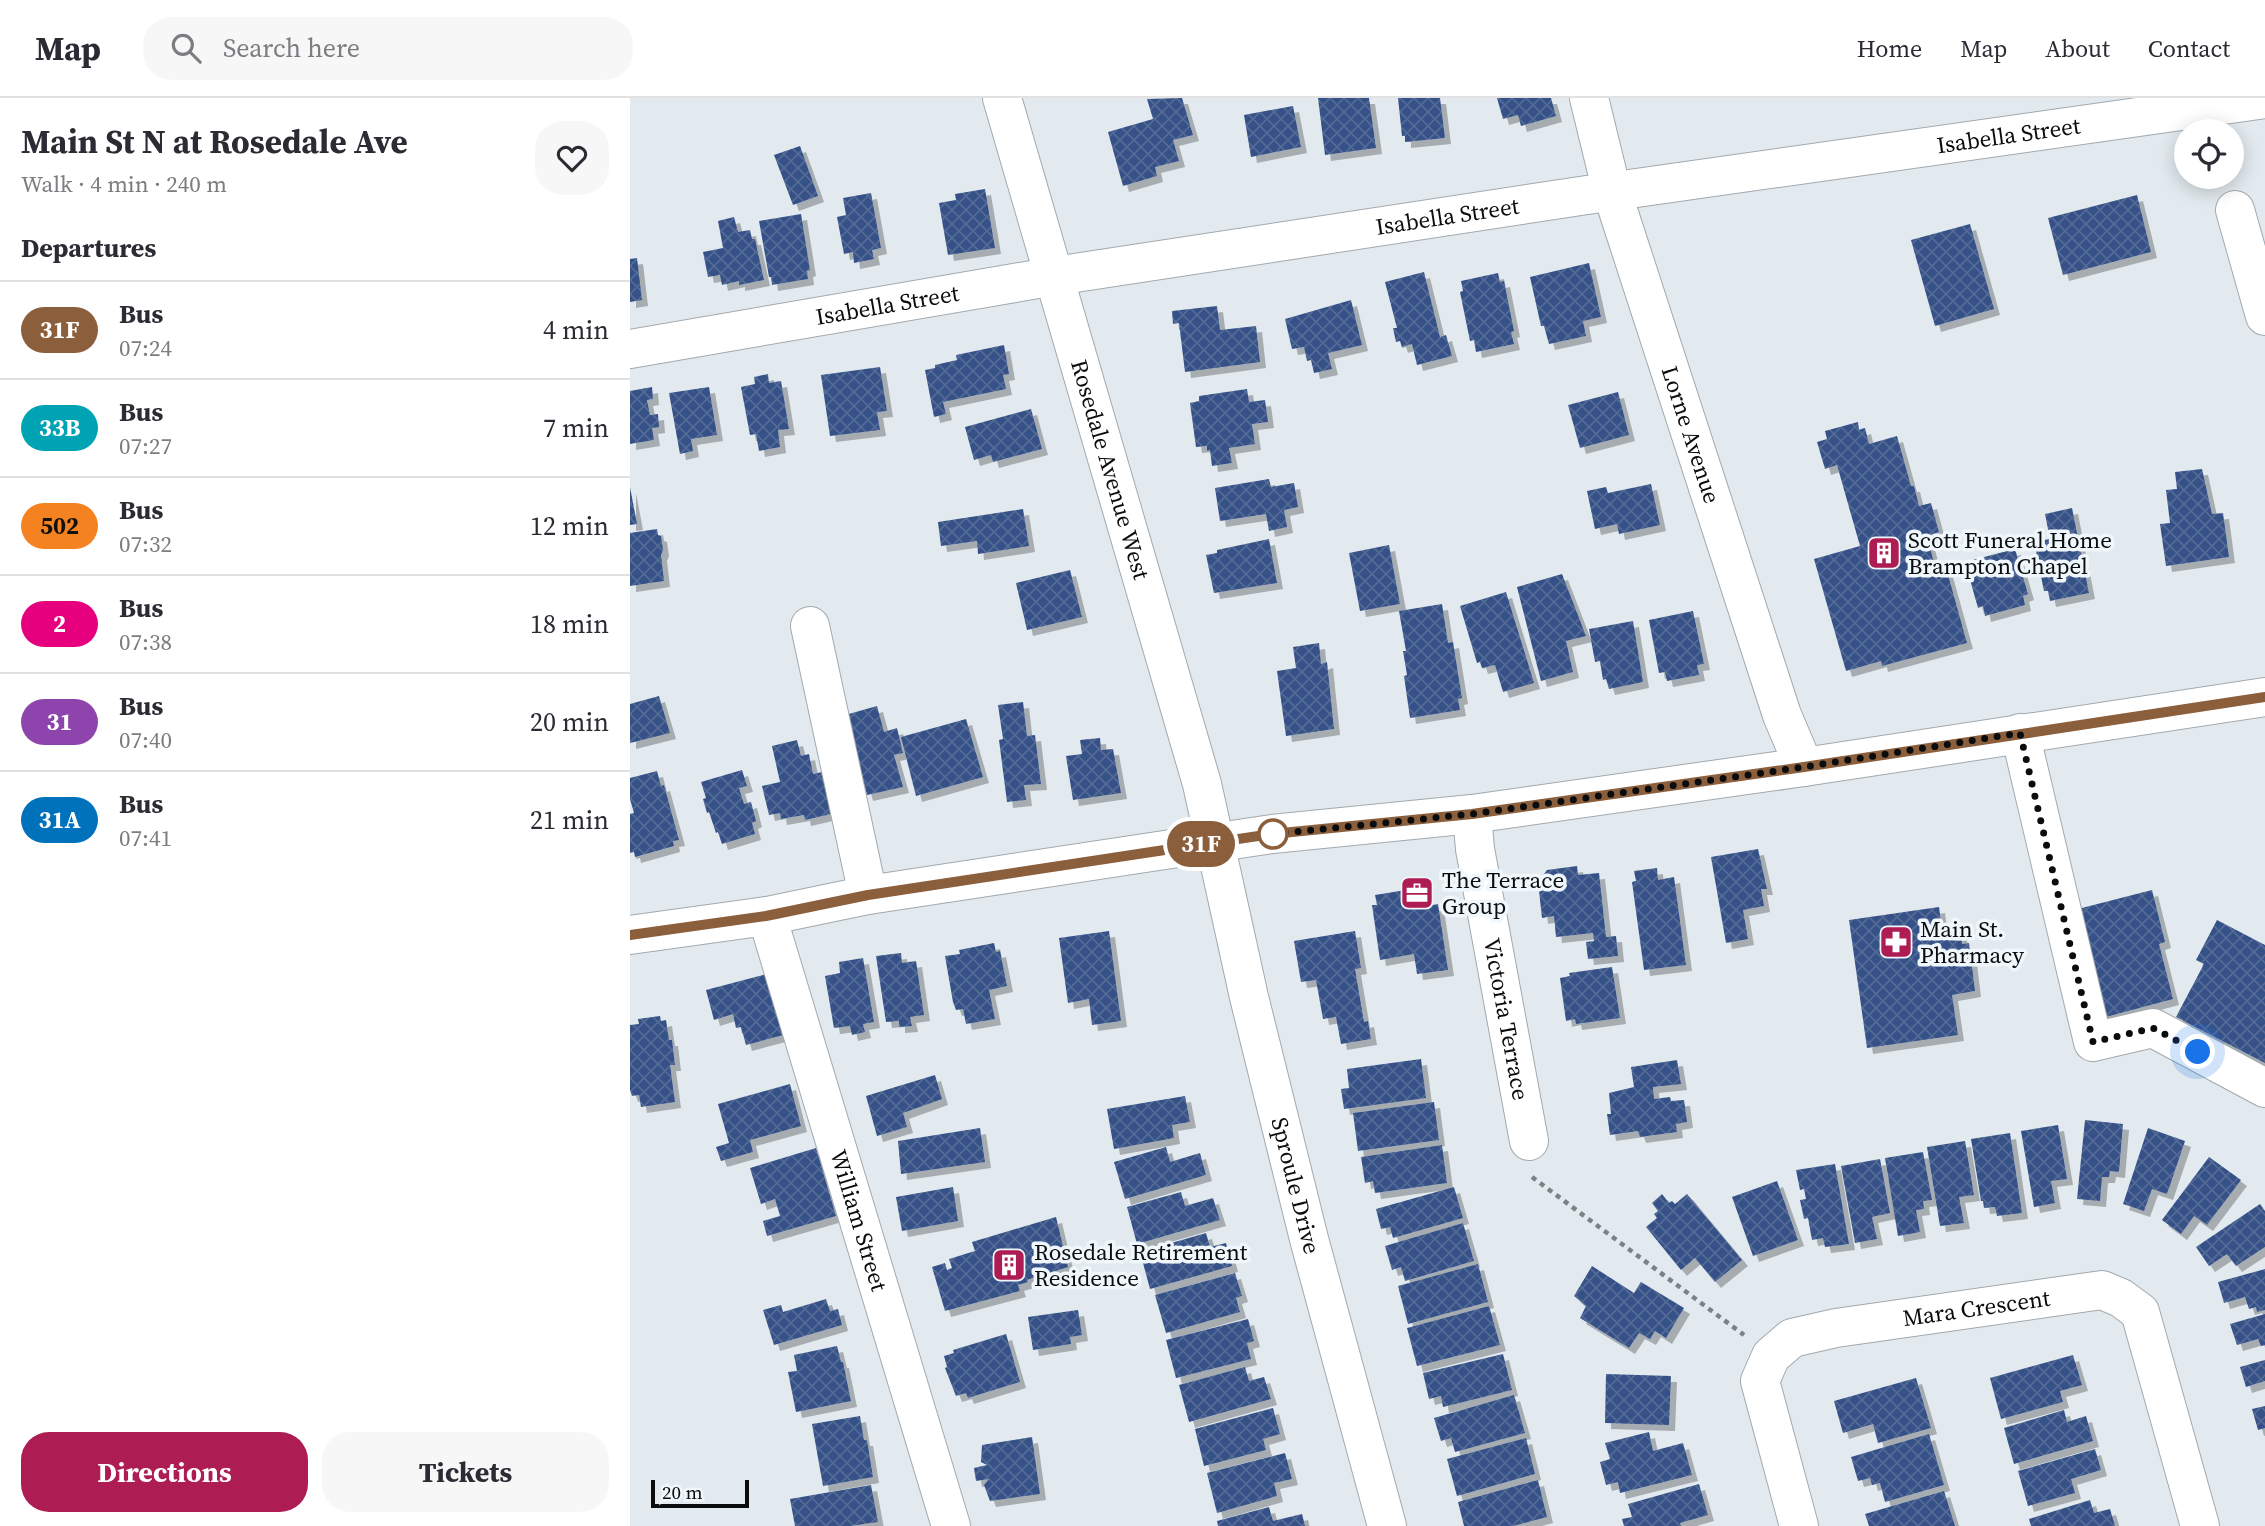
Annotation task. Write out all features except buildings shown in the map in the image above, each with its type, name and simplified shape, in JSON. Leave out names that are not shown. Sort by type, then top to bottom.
[{"type":"street","name":"Rosedale Avenue West","points":[[1002,98],[1202,784],[1215,842]]},
{"type":"street","name":"Lorne Avenue","points":[[1589,98],[1612,192],[1778,703],[1804,767]]},
{"type":"street","name":"Isabella Street","points":[[630,349],[1055,275],[1612,192],[2090,110],[2265,99]]},
{"type":"street","points":[[2235,210],[2265,316]]},
{"type":"street","points":[[810,626],[868,895]]},
{"type":"street","points":[[630,935],[766,916],[868,895],[1215,842],[1472,814],[2265,697]]},
{"type":"street","points":[[2020,733],[2093,1042],[2153,1028],[2265,1088]]},
{"type":"street","name":"Victoria Terrace","points":[[1472,814],[1475,849],[1529,1141]]},
{"type":"street","name":"Sproule Drive","points":[[1215,842],[1249,997],[1309,1239],[1387,1526]]},
{"type":"street","name":"William Street","points":[[766,916],[951,1526]]},
{"type":"street","name":"Mara Crescent","points":[[1772,1356],[1792,1338],[1836,1328],[2102,1290],[2121,1298],[2140,1312],[2200,1526]]},
{"type":"street","points":[[1772,1356],[1760,1381],[1798,1526]]},
{"type":"path","points":[[1529,1141],[1526,1173],[1772,1356]]},
{"type":"bus line","name":"31F","points":[[630,935],[766,916],[868,895],[1272,834],[1472,814],[2265,697]]},
{"type":"place","name":"Scott Funeral Home Brampton Chapel","points":[[1884,553]]},
{"type":"place","name":"The Terrace Group","points":[[1417,893]]},
{"type":"place","name":"Main St. Pharmacy","points":[[1896,942]]},
{"type":"place","name":"Rosedale Retirement Residence","points":[[1009,1265]]},
{"type":"route","points":[[1273,834],[1472,814],[2020,733],[2093,1042],[2153,1028],[2198,1052]]}]
